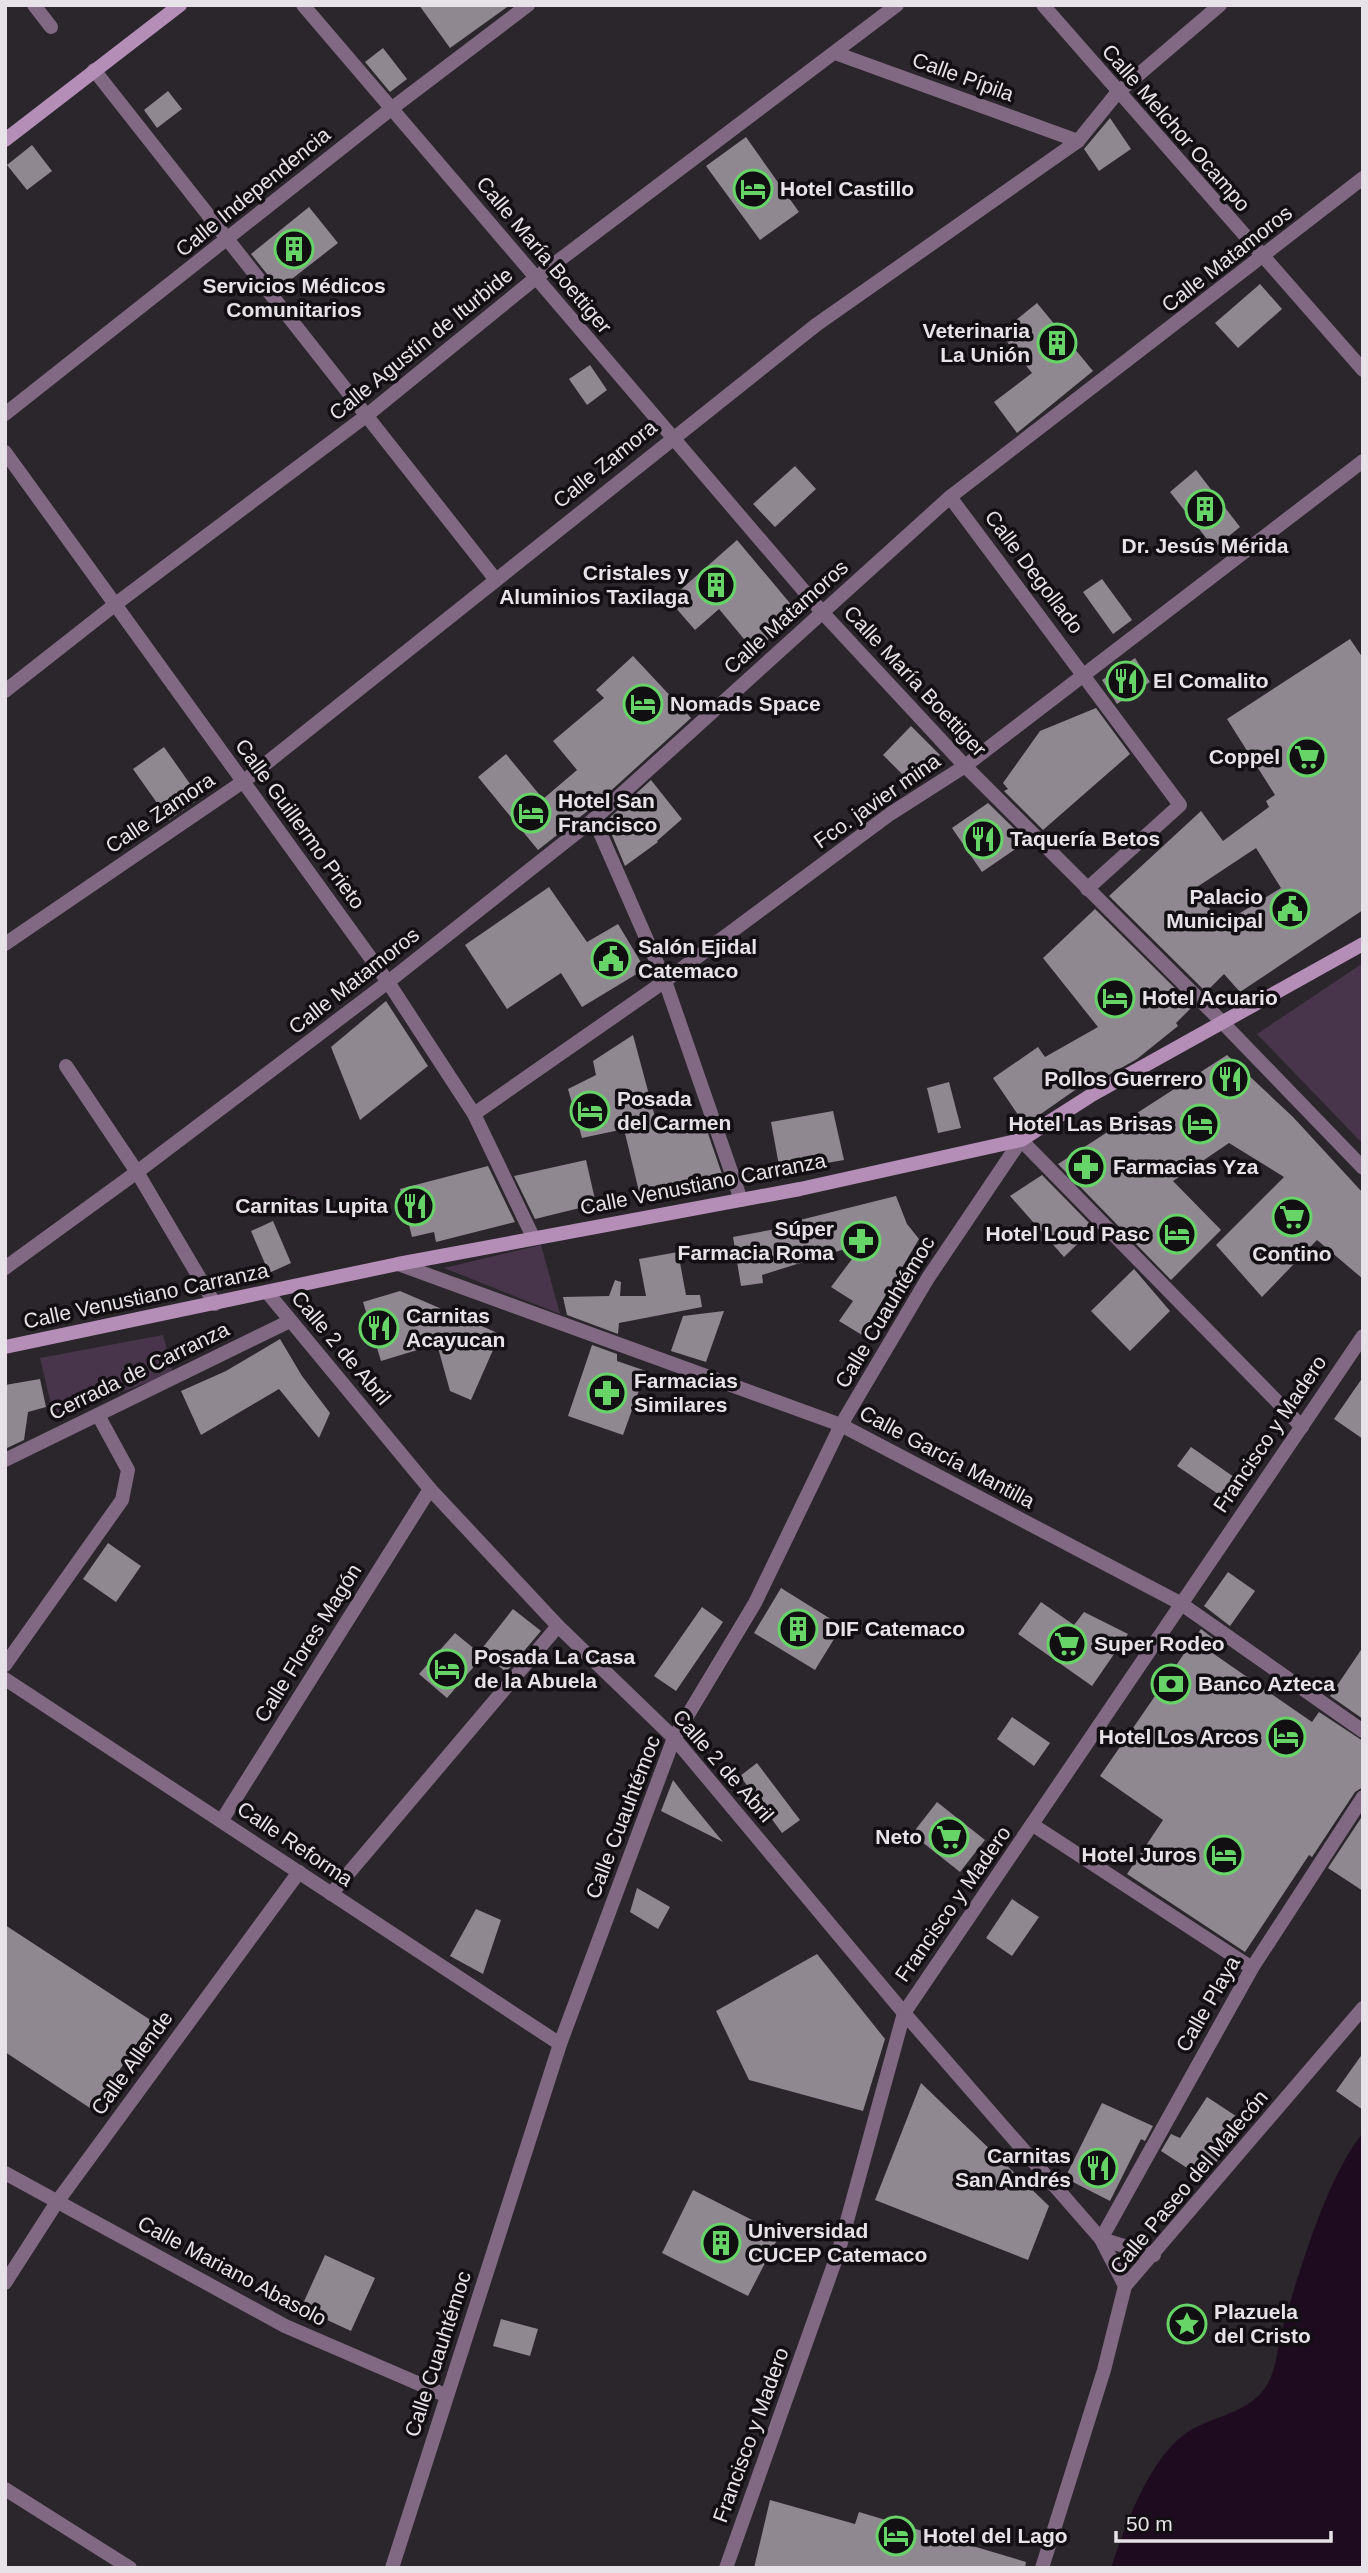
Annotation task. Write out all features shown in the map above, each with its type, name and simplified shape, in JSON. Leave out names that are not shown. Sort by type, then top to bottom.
[{"type":"street","points":[[34,5],[51,27]]},
{"type":"street","points":[[5,140],[180,5]]},
{"type":"street","name":"Calle María Boettiger","points":[[303,5],[537,277],[670,439],[822,612],[965,766],[1223,1023],[1363,1168]]},
{"type":"street","name":"Calle Independencia","points":[[5,414],[391,109],[528,5]]},
{"type":"street","name":"Calle Agustín de Iturbide","points":[[5,691],[117,603],[366,416],[537,277],[897,5]]},
{"type":"street","name":"Calle Melchor Ocampo","points":[[1043,5],[1262,259],[1363,370]]},
{"type":"street","name":"Calle Zamora","points":[[5,944],[244,780],[816,325],[1078,141],[1117,93],[1220,5]]},
{"type":"street","name":"Calle Pípila","points":[[835,53],[1078,141]]},
{"type":"street","points":[[94,69],[226,241],[496,580]]},
{"type":"street","name":"Calle Matamoros","points":[[5,1268],[388,982],[594,819],[950,497],[1262,259],[1363,178]]},
{"type":"street","name":"Calle Guillermo Prieto","points":[[5,452],[117,603],[388,982],[474,1114],[533,1237]]},
{"type":"street","name":"Fco. javier mina","points":[[474,1114],[665,981],[890,814],[965,766],[1363,461]]},
{"type":"street","name":"Calle Degollado","points":[[950,497],[1084,673],[1180,806],[1087,889]]},
{"type":"street","points":[[594,819],[665,981],[741,1200]]},
{"type":"street","name":"Calle Venustiano Carranza","points":[[5,1347],[533,1237],[741,1200],[1021,1140],[1090,1096],[1363,944]]},
{"type":"street","points":[[66,1066],[137,1172],[215,1304]]},
{"type":"street","points":[[1021,1140],[1302,1427]]},
{"type":"street","name":"Calle Cuauhtémoc","points":[[392,2568],[445,2395],[560,2044],[674,1738],[755,1604],[841,1425],[928,1278],[1021,1140]]},
{"type":"street","name":"Calle García Mantilla","points":[[398,1264],[841,1425],[1180,1603],[1363,1731]]},
{"type":"street","name":"Calle 2 de Abril","points":[[267,1292],[430,1489],[558,1626],[674,1738],[904,2013],[1101,2239],[1125,2286]]},
{"type":"street","name":"Cerrada de Carranza","points":[[5,1460],[290,1321]]},
{"type":"street","name":"Francisco y Madero","points":[[726,2568],[839,2250],[904,2013],[1363,1336]]},
{"type":"street","points":[[5,1665],[122,1500],[128,1470],[98,1415]]},
{"type":"street","name":"Calle Flores Magón","points":[[222,1819],[430,1489]]},
{"type":"street","points":[[331,1894],[558,1626]]},
{"type":"street","name":"Calle Reforma","points":[[5,1679],[222,1819],[560,2044]]},
{"type":"street","name":"Calle Playa","points":[[1101,2239],[1252,1968],[1363,1797]]},
{"type":"street","points":[[1033,1825],[1252,1968]]},
{"type":"street","name":"Calle Allende","points":[[5,2283],[57,2202],[299,1872]]},
{"type":"street","name":"Calle Paseo del Malecón","points":[[1042,2568],[1104,2370],[1125,2286],[1363,2008]]},
{"type":"street","name":"Calle Mariano Abasolo","points":[[5,2173],[285,2326],[445,2395]]},
{"type":"street","points":[[1101,2239],[1154,2255]]},
{"type":"street","points":[[5,2489],[130,2568]]},
{"type":"shaded area","points":[[1363,963],[1363,1144],[1257,1034]]},
{"type":"shaded area","points":[[541,1245],[560,1314],[444,1268]]},
{"type":"shaded area","points":[[163,1335],[173,1373],[54,1417],[40,1358]]},
{"type":"shaded area","points":[[1363,2133],[1363,2568],[1111,2568],[1141,2493],[1162,2457],[1189,2431],[1247,2405],[1265,2389],[1273,2371],[1296,2282],[1315,2227],[1337,2174]]},
{"type":"building","points":[[419,5],[510,5],[450,48]]},
{"type":"building","points":[[383,48],[407,79],[390,92],[365,62]]},
{"type":"building","points":[[168,91],[182,109],[157,128],[144,110]]},
{"type":"building","points":[[1110,118],[1131,149],[1099,171],[1084,149]]},
{"type":"building","name":"Hotel Castillo","points":[[746,137],[799,212],[760,240],[706,166]]},
{"type":"building","points":[[32,145],[52,171],[27,190],[7,165]]},
{"type":"building","name":"Servicios Médicos Comunitarios","points":[[309,207],[338,243],[279,289],[251,254]]},
{"type":"building","points":[[1260,284],[1282,309],[1238,348],[1215,323]]},
{"type":"building","points":[[1037,303],[1093,371],[1017,433],[994,402],[1032,373],[1000,333]]},
{"type":"building","points":[[590,365],[607,390],[587,405],[569,379]]},
{"type":"building","points":[[795,466],[816,489],[775,527],[753,504]]},
{"type":"building","name":"Dr. Jesús Mérida","points":[[1196,470],[1240,527],[1214,548],[1170,492]]},
{"type":"building","points":[[737,540],[799,614],[754,651],[719,609],[695,630],[669,600]]},
{"type":"building","points":[[1102,579],[1132,620],[1113,634],[1083,592]]},
{"type":"building","points":[[1350,639],[1363,658],[1363,910],[1240,992],[1224,974],[1206,992],[1109,896],[1201,811],[1223,841],[1269,807],[1266,801],[1275,795],[1227,719]],"holes":[[[1256,848],[1281,888],[1222,924],[1194,889]]]},
{"type":"building","points":[[633,656],[691,718],[594,806],[538,850],[478,777],[506,754],[543,799],[577,770],[553,741],[604,698],[596,690]]},
{"type":"building","name":"El Comalito","points":[[1135,658],[1150,682],[1117,704],[1102,680]]},
{"type":"building","points":[[1096,708],[1130,754],[1043,830],[1004,791],[1008,789],[1003,783],[1040,731]]},
{"type":"building","points":[[911,726],[940,755],[911,783],[883,755]]},
{"type":"building","points":[[164,747],[200,798],[169,820],[133,769]]},
{"type":"building","points":[[651,780],[682,819],[658,842],[625,866],[606,821]]},
{"type":"building","name":"Taquería Betos","points":[[988,803],[1027,841],[982,872],[952,828]]},
{"type":"building","points":[[549,887],[587,942],[618,924],[645,969],[582,1007],[561,973],[507,1009],[465,945]]},
{"type":"building","points":[[1095,909],[1193,1006],[1176,1023],[1178,1026],[1137,1059],[1091,1085],[1088,1081],[1025,1125],[993,1078],[1038,1047],[1045,1057],[1098,1027],[1043,958]]},
{"type":"building","points":[[386,1001],[428,1066],[360,1120],[331,1047]]},
{"type":"building","points":[[633,1035],[659,1132],[703,1119],[724,1180],[642,1204],[624,1129],[582,1138],[568,1089],[596,1075],[593,1061]]},
{"type":"building","points":[[1227,1055],[1293,1117],[1363,1193],[1363,1279],[1317,1240],[1262,1297],[1216,1245],[1284,1177],[1229,1143],[1173,1181],[1221,1230],[1171,1280],[1058,1164]]},
{"type":"building","points":[[949,1082],[961,1128],[938,1133],[927,1088]]},
{"type":"building","points":[[833,1111],[844,1160],[780,1171],[771,1122]]},
{"type":"building","points":[[586,1160],[596,1204],[535,1219],[514,1176]]},
{"type":"building","points":[[488,1166],[515,1222],[436,1242],[434,1232],[412,1237],[400,1189]]},
{"type":"building","points":[[1042,1175],[1094,1228],[1064,1257],[1010,1196]]},
{"type":"building","points":[[896,1196],[907,1224],[919,1239],[862,1335],[839,1321],[853,1301],[831,1287],[864,1243],[762,1275],[763,1283],[741,1286],[733,1237],[776,1229],[776,1226]]},
{"type":"building","points":[[273,1221],[291,1263],[269,1273],[251,1231]]},
{"type":"building","points":[[678,1252],[686,1295],[700,1295],[702,1307],[619,1323],[618,1334],[567,1315],[563,1297],[609,1296],[615,1280],[621,1282],[620,1296],[646,1296],[639,1259]]},
{"type":"building","points":[[1134,1269],[1170,1311],[1130,1351],[1091,1311]]},
{"type":"building","points":[[400,1291],[500,1334],[471,1400],[450,1391],[437,1344],[381,1361],[363,1302]]},
{"type":"building","points":[[724,1311],[706,1362],[671,1351],[683,1316]]},
{"type":"building","points":[[280,1339],[302,1376],[330,1413],[319,1438],[279,1389],[201,1435],[181,1391],[226,1371]]},
{"type":"building","name":"Farmacias Similares","points":[[592,1345],[617,1354],[617,1361],[646,1371],[623,1435],[568,1416]]},
{"type":"building","points":[[1363,1377],[1363,1439],[1334,1419]]},
{"type":"building","points":[[40,1379],[46,1407],[28,1412],[24,1440],[5,1449],[5,1385]]},
{"type":"building","points":[[1191,1447],[1234,1477],[1221,1496],[1177,1466]]},
{"type":"building","points":[[108,1543],[141,1566],[116,1602],[83,1579]]},
{"type":"building","points":[[1228,1572],[1255,1591],[1230,1626],[1204,1606]]},
{"type":"building","name":"DIF Catemaco","points":[[781,1588],[842,1626],[815,1670],[754,1633]]},
{"type":"building","name":"Super Rodeo","points":[[1041,1602],[1074,1625],[1084,1612],[1128,1634],[1092,1686],[1018,1634]]},
{"type":"building","points":[[702,1607],[723,1622],[676,1691],[654,1676]]},
{"type":"building","points":[[513,1609],[541,1631],[506,1672],[480,1651]]},
{"type":"building","points":[[1201,1629],[1218,1642],[1211,1652],[1312,1722],[1319,1712],[1363,1741],[1363,1787],[1355,1792],[1312,1857],[1309,1855],[1245,1952],[1127,1874],[1163,1820],[1100,1776]]},
{"type":"building","name":"Posada La Casa de la Abuela","points":[[455,1633],[483,1656],[447,1698],[419,1674]]},
{"type":"building","points":[[1363,1647],[1363,1719],[1330,1696]]},
{"type":"building","points":[[1012,1717],[1050,1743],[1034,1766],[997,1739]]},
{"type":"building","points":[[757,1763],[800,1820],[782,1833],[740,1776]]},
{"type":"building","points":[[673,1780],[687,1798],[723,1842],[661,1811]]},
{"type":"building","name":"Neto","points":[[937,1802],[985,1840],[960,1872],[912,1834]]},
{"type":"building","points":[[1363,1815],[1363,1891],[1328,1868]]},
{"type":"building","points":[[637,1888],[670,1907],[658,1929],[630,1912]]},
{"type":"building","points":[[1012,1899],[1039,1917],[1012,1956],[986,1938]]},
{"type":"building","points":[[476,1909],[501,1920],[483,1974],[450,1956]]},
{"type":"building","points":[[5,1925],[152,2021],[93,2110],[5,2052]]},
{"type":"building","points":[[817,1954],[885,2039],[863,2111],[749,2080],[716,2011]]},
{"type":"building","points":[[1363,2053],[1363,2110],[1336,2091]]},
{"type":"building","points":[[921,2083],[1049,2206],[1028,2260],[875,2200]]},
{"type":"building","points":[[1207,2097],[1245,2122],[1204,2179],[1161,2151],[1171,2134],[1180,2138]]},
{"type":"building","points":[[1102,2103],[1153,2126],[1145,2141],[1141,2139],[1110,2201],[1065,2178]]},
{"type":"building","name":"Universidad CUCEP Catemaco","points":[[693,2190],[780,2234],[748,2296],[662,2253]]},
{"type":"building","points":[[325,2255],[375,2278],[351,2331],[301,2308]]},
{"type":"building","points":[[501,2319],[538,2329],[530,2356],[493,2346]]},
{"type":"building","points":[[770,2500],[855,2524],[859,2512],[1026,2562],[1025,2568],[754,2568]]},
{"type":"place","name":"Hotel Castillo","points":[[753,189]]},
{"type":"place","name":"Servicios Médicos Comunitarios","points":[[294,249]]},
{"type":"place","name":"Veterinaria La Unión","points":[[1057,343]]},
{"type":"place","name":"Dr. Jesús Mérida","points":[[1205,509]]},
{"type":"place","name":"Cristales y Aluminios Taxilaga","points":[[716,585]]},
{"type":"place","name":"El Comalito","points":[[1126,681]]},
{"type":"place","name":"Nomads Space","points":[[643,704]]},
{"type":"place","name":"Coppel","points":[[1307,757]]},
{"type":"place","name":"Hotel San Francisco","points":[[531,813]]},
{"type":"place","name":"Taquería Betos","points":[[983,839]]},
{"type":"place","name":"Palacio Municipal","points":[[1290,909]]},
{"type":"place","name":"Salón Ejidal Catemaco","points":[[611,959]]},
{"type":"place","name":"Hotel Acuario","points":[[1115,998]]},
{"type":"place","name":"Pollos Guerrero","points":[[1230,1079]]},
{"type":"place","name":"Posada del Carmen","points":[[590,1111]]},
{"type":"place","name":"Hotel Las Brisas","points":[[1200,1124]]},
{"type":"place","name":"Farmacias Yza","points":[[1086,1167]]},
{"type":"place","name":"Carnitas Lupita","points":[[415,1206]]},
{"type":"place","name":"Contino","points":[[1292,1217]]},
{"type":"place","name":"Hotel Loud Pasc","points":[[1177,1234]]},
{"type":"place","name":"Súper Farmacia Roma","points":[[861,1241]]},
{"type":"place","name":"Carnitas Acayucan","points":[[379,1328]]},
{"type":"place","name":"Farmacias Similares","points":[[607,1393]]},
{"type":"place","name":"DIF Catemaco","points":[[798,1629]]},
{"type":"place","name":"Super Rodeo","points":[[1067,1644]]},
{"type":"place","name":"Posada La Casa de la Abuela","points":[[447,1669]]},
{"type":"place","name":"Banco Azteca","points":[[1171,1684]]},
{"type":"place","name":"Hotel Los Arcos","points":[[1286,1737]]},
{"type":"place","name":"Neto","points":[[949,1837]]},
{"type":"place","name":"Hotel Juros","points":[[1224,1855]]},
{"type":"place","name":"Carnitas San Andrés","points":[[1098,2168]]},
{"type":"place","name":"Universidad CUCEP Catemaco","points":[[721,2243]]},
{"type":"place","name":"Plazuela del Cristo","points":[[1187,2324]]},
{"type":"place","name":"Hotel del Lago","points":[[896,2536]]}]
